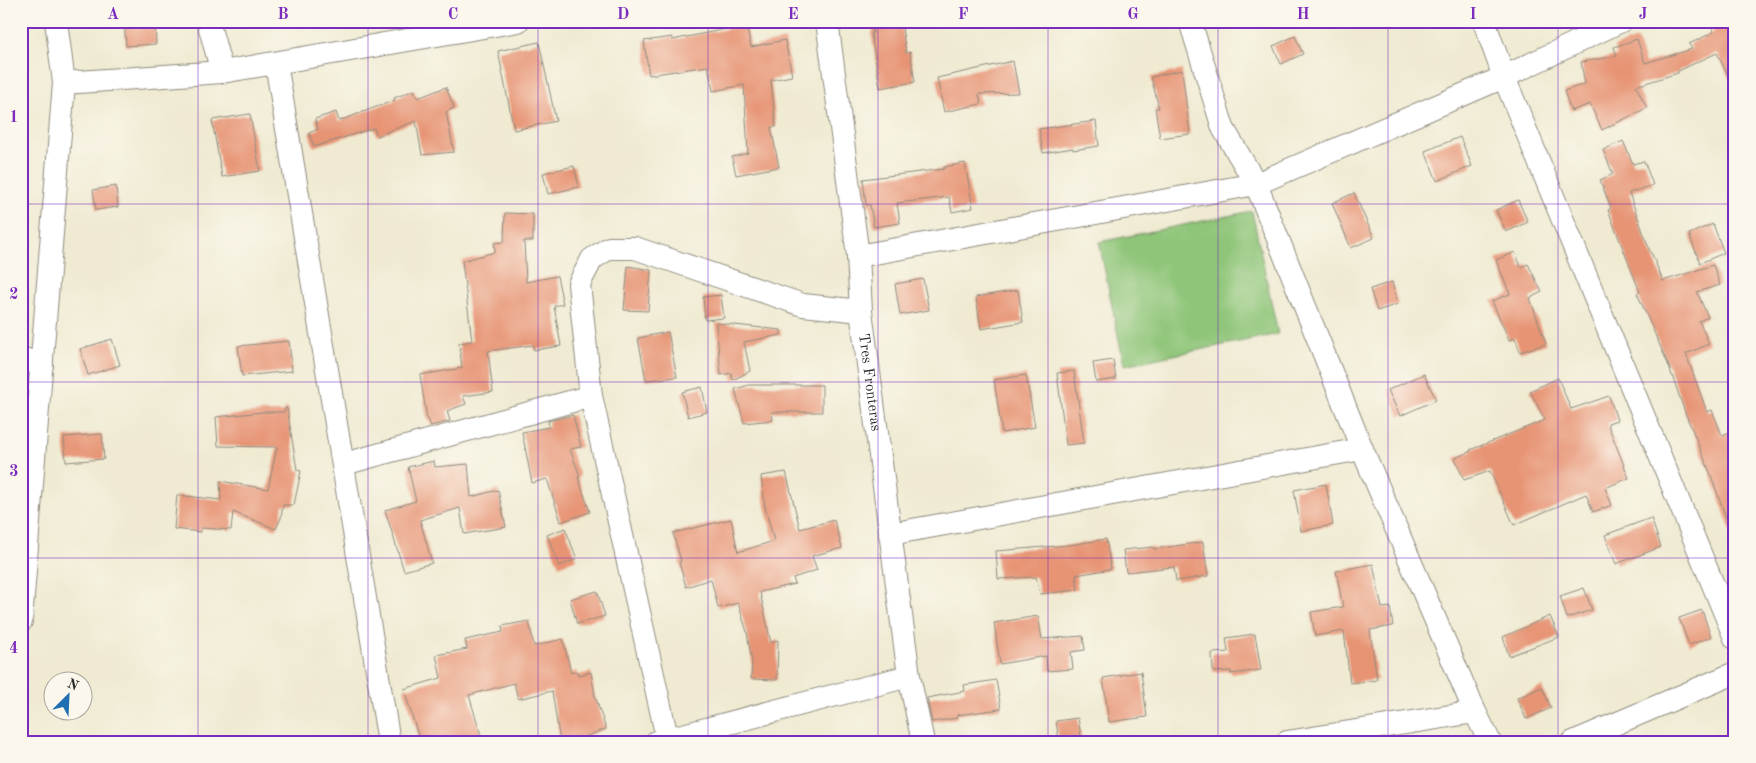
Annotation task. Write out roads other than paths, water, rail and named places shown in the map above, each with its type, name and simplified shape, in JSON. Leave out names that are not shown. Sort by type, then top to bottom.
[{"type":"street","points":[[21,621],[32,362],[64,83],[56,21]]},
{"type":"street","points":[[208,21],[222,72]]},
{"type":"street","points":[[64,83],[222,72],[518,21]]},
{"type":"street","name":"Tres Fronteras","points":[[827,21],[858,256],[861,311],[890,534],[909,676],[923,742]]},
{"type":"street","points":[[1190,21],[1224,128],[1256,184],[1362,449],[1475,712],[1490,742]]},
{"type":"street","points":[[1484,21],[1504,77],[1735,638]]},
{"type":"street","points":[[858,256],[1256,184],[1504,77],[1621,21]]},
{"type":"street","points":[[276,63],[389,742]]},
{"type":"street","points":[[861,311],[803,306],[635,248],[609,248],[592,258],[579,284],[591,396],[664,740],[909,676]]},
{"type":"street","points":[[344,464],[591,396]]},
{"type":"street","points":[[890,534],[1362,449]]},
{"type":"street","points":[[1573,742],[1735,673]]},
{"type":"street","points":[[1287,742],[1475,712]]}]
